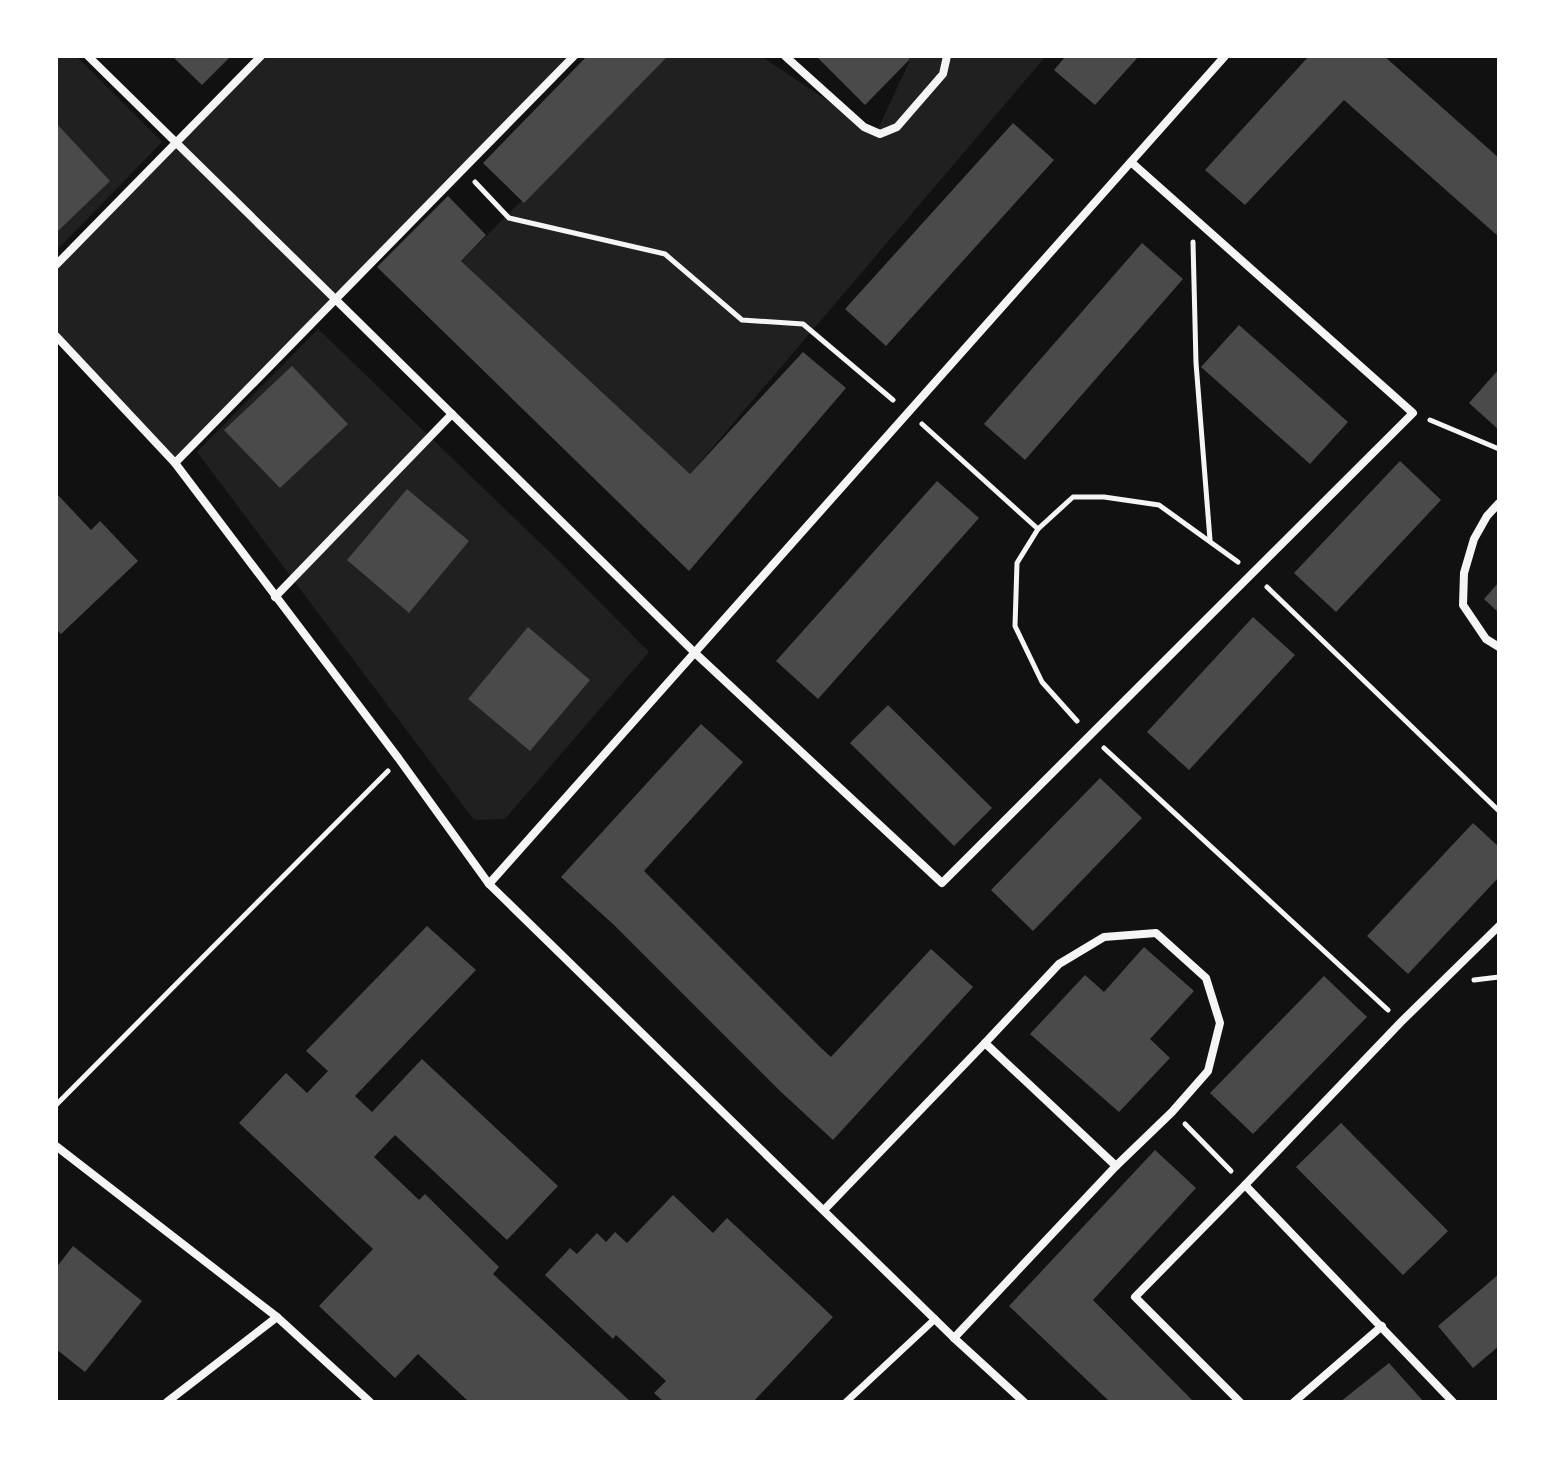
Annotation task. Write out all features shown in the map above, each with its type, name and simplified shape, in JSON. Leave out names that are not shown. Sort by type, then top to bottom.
[{"type":"street","points":[[88,56],[695,653],[942,883],[1413,413],[1131,162]]},
{"type":"street","points":[[56,265],[261,56]]},
{"type":"street","points":[[175,463],[574,56]]},
{"type":"street","points":[[785,56],[864,127],[880,134],[897,127],[943,74],[947,56]]},
{"type":"street","points":[[489,884],[1225,56]]},
{"type":"street","points":[[56,336],[175,463],[399,759],[489,884],[954,1338],[1024,1402]]},
{"type":"street","points":[[275,597],[452,414]]},
{"type":"street","points":[[1499,503],[1487,516],[1474,539],[1464,573],[1463,605],[1486,639],[1499,647]]},
{"type":"street","points":[[1240,1402],[1135,1297],[1401,1022],[1499,926]]},
{"type":"street","points":[[824,1210],[1059,964],[1104,937],[1156,933],[1206,978],[1220,1023],[1208,1071],[954,1338]]},
{"type":"street","points":[[985,1043],[1116,1166]]},
{"type":"street","points":[[56,1146],[277,1317],[370,1402]]},
{"type":"street","points":[[1245,1185],[1453,1402]]},
{"type":"street","points":[[167,1402],[277,1317]]},
{"type":"street","points":[[846,1402],[935,1319]]},
{"type":"street","points":[[1294,1402],[1382,1326]]},
{"type":"path","points":[[463,169],[509,218],[665,254],[742,320],[803,324],[908,412]]},
{"type":"path","points":[[1192,217],[1196,363],[1210,540]]},
{"type":"path","points":[[1413,413],[1499,449]]},
{"type":"path","points":[[1038,529],[1073,497],[1104,497],[1159,505],[1253,573],[1499,811]]},
{"type":"path","points":[[56,1105],[399,759]]},
{"type":"path","points":[[1172,1112],[1245,1185]]},
{"type":"shaded area","points":[[56,56],[76,56],[162,142],[56,251]]},
{"type":"shaded area","points":[[261,56],[571,56],[175,463],[56,336],[56,265]]},
{"type":"shaded area","points":[[667,56],[761,56],[876,133],[912,56],[1046,56],[690,474],[461,261]]},
{"type":"shaded area","points":[[318,329],[649,652],[505,819],[474,820],[197,452]]},
{"type":"building","points":[[172,56],[231,56],[202,85]]},
{"type":"building","points":[[587,56],[668,56],[524,203],[483,163]]},
{"type":"building","points":[[816,56],[907,56],[910,59],[865,105]]},
{"type":"building","points":[[1066,56],[1139,56],[1095,105],[1054,70]]},
{"type":"building","points":[[1309,56],[1384,56],[1499,158],[1499,237],[1344,100],[1245,205],[1205,170]]},
{"type":"building","points":[[56,123],[110,181],[56,233]]},
{"type":"building","points":[[1013,123],[1054,160],[886,346],[845,309]]},
{"type":"building","points":[[448,196],[486,235],[461,261],[690,474],[803,352],[846,388],[689,571],[377,267]]},
{"type":"building","points":[[1142,243],[1183,279],[1025,460],[984,424]]},
{"type":"building","points":[[1239,325],[1348,422],[1310,464],[1201,367]]},
{"type":"building","points":[[292,366],[348,424],[280,488],[224,430]]},
{"type":"building","points":[[1499,369],[1499,430],[1469,403]]},
{"type":"building","points":[[1400,461],[1441,500],[1336,612],[1294,573]]},
{"type":"building","points":[[937,481],[979,518],[818,699],[776,661]]},
{"type":"building","points":[[407,489],[469,541],[409,613],[347,560]]},
{"type":"building","points":[[56,493],[91,530],[100,521],[138,561],[61,634],[56,629]]},
{"type":"building","points":[[1499,582],[1499,613],[1484,599]]},
{"type":"building","points":[[1253,617],[1295,655],[1189,770],[1147,732]]},
{"type":"building","points":[[528,627],[590,680],[530,751],[468,699]]},
{"type":"building","points":[[888,705],[992,808],[954,846],[850,743]]},
{"type":"building","points":[[701,724],[743,762],[644,871],[820,1047],[831,1057],[931,949],[973,987],[833,1140],[561,877]]},
{"type":"building","points":[[1100,778],[1142,818],[1033,931],[991,890]]},
{"type":"building","points":[[1473,823],[1499,847],[1499,877],[1408,974],[1367,936]]},
{"type":"building","points":[[427,926],[476,970],[355,1096],[372,1112],[422,1059],[558,1186],[507,1240],[395,1135],[374,1157],[419,1200],[425,1194],[499,1267],[493,1274],[631,1402],[469,1402],[418,1354],[395,1378],[319,1306],[373,1249],[239,1123],[286,1073],[307,1093],[328,1071],[306,1051]]},
{"type":"building","points":[[1144,947],[1194,991],[1150,1039],[1170,1058],[1119,1112],[1030,1034],[1085,975],[1104,992]]},
{"type":"building","points":[[1324,976],[1367,1017],[1253,1134],[1210,1093]]},
{"type":"building","points":[[1341,1123],[1448,1231],[1403,1275],[1296,1167]]},
{"type":"building","points":[[1155,1150],[1196,1188],[1093,1300],[1194,1402],[1110,1402],[1009,1306]]},
{"type":"building","points":[[673,1195],[713,1233],[727,1218],[833,1317],[753,1402],[664,1402],[654,1393],[666,1381],[616,1335],[613,1339],[545,1275],[570,1248],[577,1254],[597,1233],[606,1242],[615,1232],[627,1243]]},
{"type":"building","points":[[73,1246],[142,1301],[85,1372],[56,1349],[56,1268]]},
{"type":"building","points":[[1499,1274],[1499,1346],[1473,1368],[1438,1326]]},
{"type":"building","points":[[1389,1363],[1424,1402],[1340,1402]]}]
